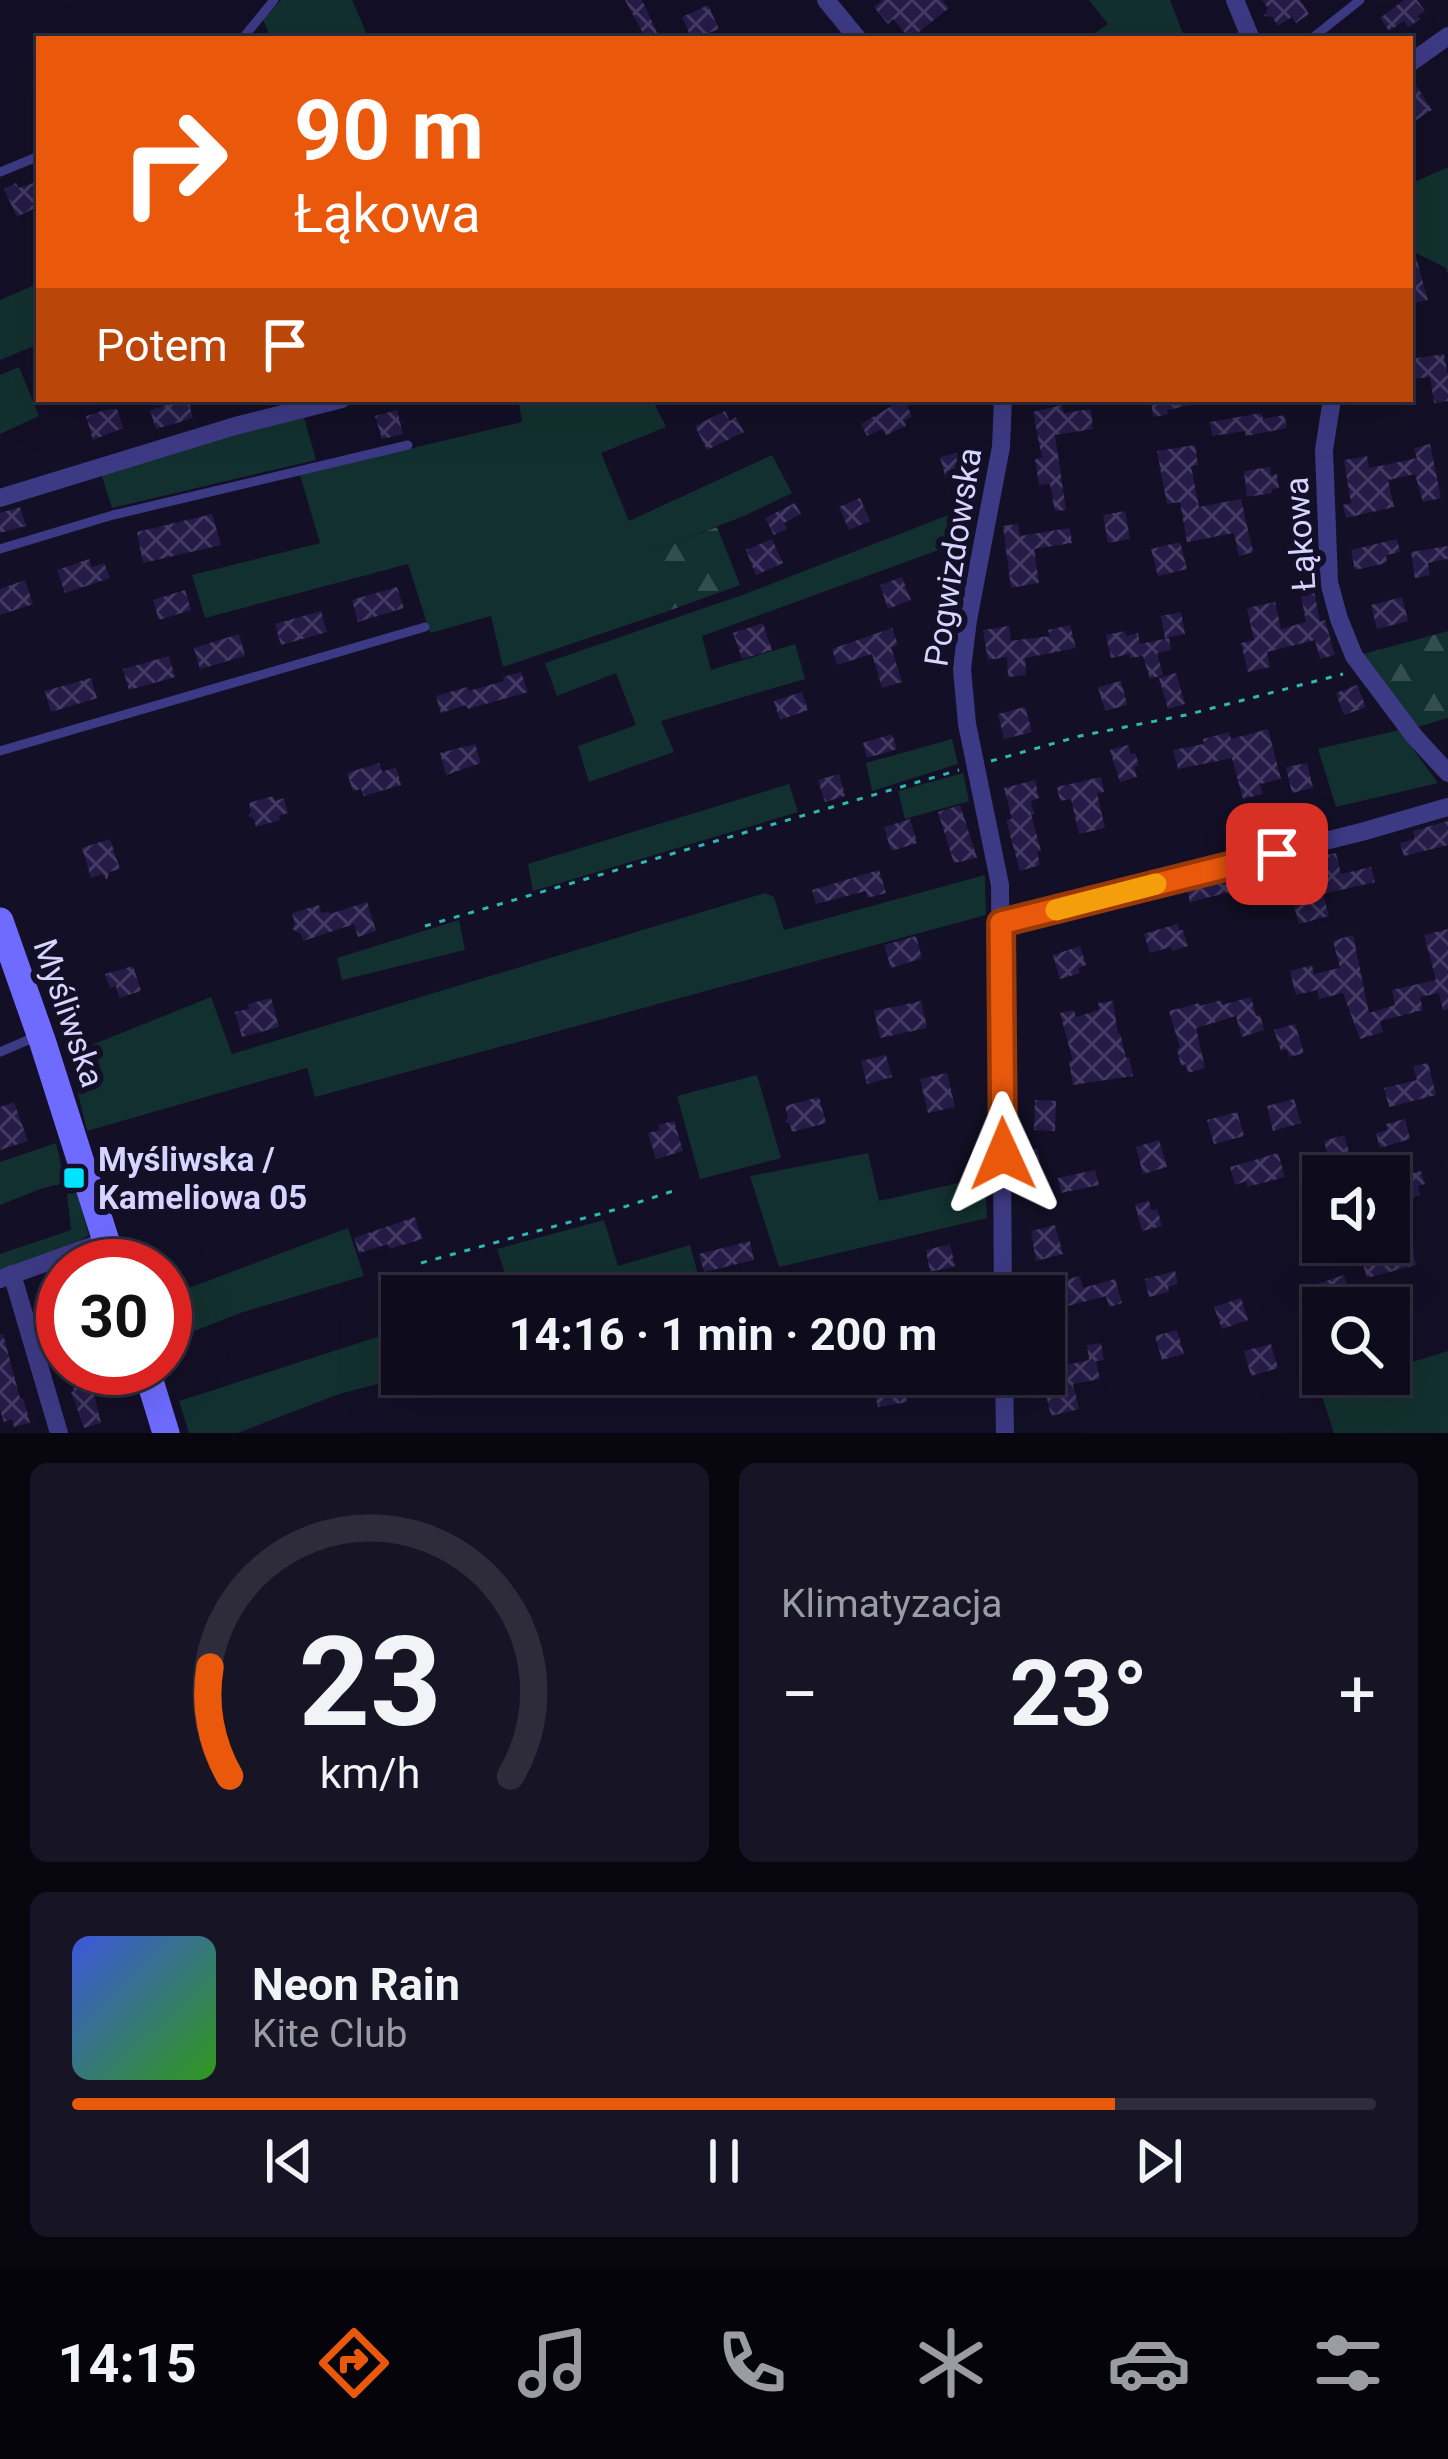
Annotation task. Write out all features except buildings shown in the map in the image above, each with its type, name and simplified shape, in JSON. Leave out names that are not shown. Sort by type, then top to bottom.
[{"type":"street","points":[[826,0],[855,36]]},
{"type":"street","points":[[1235,0],[1250,36]]},
{"type":"street","points":[[1413,61],[1448,37]]},
{"type":"street","points":[[0,497],[330,402]]},
{"type":"street","name":"Pogwizdowska","points":[[1003,402],[1001,447],[964,642],[963,698],[997,860],[1004,1275]]},
{"type":"street","name":"Łąkowa","points":[[1332,402],[1324,450],[1328,582],[1339,620],[1354,656],[1448,773]]},
{"type":"street","points":[[1001,923],[1448,807]]},
{"type":"street","name":"Myśliwska","points":[[0,921],[29,1038],[104,1239]]},
{"type":"street","points":[[36,1270],[6,1276],[59,1433]]},
{"type":"street","points":[[154,1395],[166,1433]]},
{"type":"street","points":[[1004,1395],[1005,1433]]},
{"type":"lane","points":[[244,36],[274,0]]},
{"type":"lane","points":[[1315,36],[1360,0]]},
{"type":"lane","points":[[0,172],[36,157]]},
{"type":"lane","points":[[0,549],[112,515],[408,445]]},
{"type":"lane","points":[[0,751],[425,627]]},
{"type":"lane","points":[[0,1048],[29,1038]]},
{"type":"path","points":[[425,926],[1080,736],[1186,715],[1363,667]]},
{"type":"path","points":[[421,1262],[676,1190]]},
{"type":"green space","points":[[281,0],[352,0],[368,36],[270,36],[263,20]]},
{"type":"green space","points":[[1089,0],[1170,0],[1184,36],[1090,36],[1108,24]]},
{"type":"green space","points":[[1448,167],[1448,274],[1446,268],[1413,252],[1413,183]]},
{"type":"green space","points":[[36,284],[36,345],[0,360],[0,300]]},
{"type":"green space","points":[[19,367],[39,416],[0,434],[0,375]]},
{"type":"green space","points":[[654,402],[666,427],[601,453],[629,521],[772,455],[792,493],[645,554],[668,611],[503,667],[491,616],[430,633],[408,564],[205,618],[192,575],[320,543],[300,475],[522,422],[519,404]]},
{"type":"green space","points":[[303,414],[316,460],[112,508],[100,470]]},
{"type":"green space","points":[[969,507],[966,540],[702,636],[711,670],[795,644],[805,679],[661,721],[674,752],[589,782],[578,746],[636,725],[616,673],[557,696],[545,663],[745,594]]},
{"type":"green space","points":[[717,527],[740,585],[668,611],[644,554]]},
{"type":"green space","points":[[1448,631],[1448,718],[1417,727],[1360,655]]},
{"type":"green space","points":[[1399,730],[1438,783],[1336,807],[1318,749]]},
{"type":"green space","points":[[952,739],[958,764],[872,791],[866,763]]},
{"type":"green space","points":[[963,773],[969,801],[905,819],[898,791]]},
{"type":"green space","points":[[789,784],[798,812],[533,891],[528,864]]},
{"type":"green space","points":[[985,875],[986,915],[315,1097],[307,1068],[87,1131],[69,1054],[211,997],[232,1054],[765,893],[774,897],[784,930]]},
{"type":"green space","points":[[459,920],[465,950],[342,980],[337,958]]},
{"type":"green space","points":[[757,1075],[781,1158],[700,1179],[677,1096]]},
{"type":"green space","points":[[56,1143],[65,1183],[0,1205],[0,1162]]},
{"type":"green space","points":[[868,1153],[879,1201],[985,1177],[987,1218],[779,1267],[750,1176]]},
{"type":"green space","points":[[77,1193],[89,1235],[44,1239],[71,1230],[67,1194]]},
{"type":"green space","points":[[604,1220],[618,1266],[690,1245],[698,1275],[506,1275],[497,1249]]},
{"type":"green space","points":[[348,1228],[364,1276],[192,1332],[192,1287]]},
{"type":"green space","points":[[36,1242],[36,1258],[0,1271],[0,1254]]},
{"type":"green space","points":[[381,1336],[381,1383],[238,1433],[189,1433],[179,1401]]},
{"type":"green space","points":[[1448,1351],[1448,1433],[1334,1433],[1322,1395],[1410,1395],[1410,1363]]},
{"type":"slow traffic","points":[[1056,910],[1156,884]]},
{"type":"place","name":"Myśliwska / Kameliowa 05","points":[[74,1178]]},
{"type":"route","points":[[1003,1154],[1001,923],[1277,854]]}]
